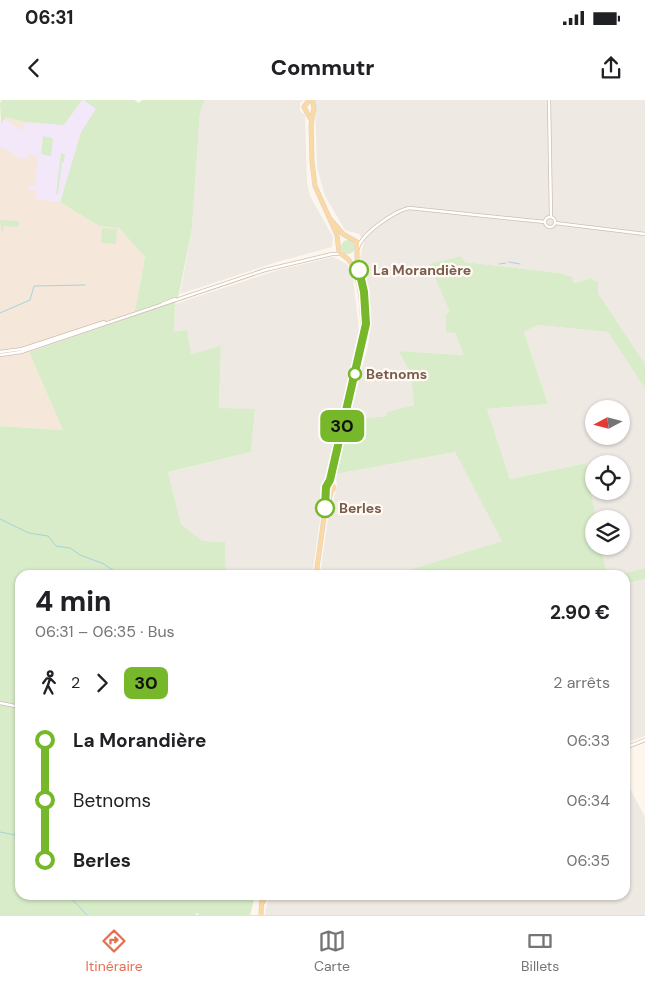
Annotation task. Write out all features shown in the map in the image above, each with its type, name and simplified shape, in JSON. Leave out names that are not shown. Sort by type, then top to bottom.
[{"type":"main road","points":[[311,125],[304,107],[310,101],[313,109],[311,125],[315,186],[330,218],[341,254],[347,257],[359,285],[364,335]]},
{"type":"main road","points":[[307,111],[313,109]]},
{"type":"main road","points":[[317,570],[329,492],[326,487],[330,484],[336,447],[364,335],[366,308],[357,242],[330,218]]},
{"type":"main road","points":[[339,244],[350,237]]},
{"type":"main road","points":[[347,257],[358,250]]},
{"type":"main road","points":[[329,492],[334,488],[330,484]]},
{"type":"main road","points":[[261,915],[262,900]]},
{"type":"main road","points":[[262,907],[264,900]]},
{"type":"street","points":[[549,100],[551,217],[555,223]]},
{"type":"street","points":[[358,250],[363,237],[397,212],[409,208],[545,222],[550,227],[555,223],[645,234]]},
{"type":"street","points":[[545,222],[546,218],[551,217]]},
{"type":"street","points":[[350,237],[363,237]]},
{"type":"street","points":[[332,254],[339,244]]},
{"type":"street","points":[[0,353],[22,349],[272,267],[332,254],[341,254]]},
{"type":"street","points":[[0,703],[15,706]]},
{"type":"street","points":[[630,746],[645,740]]},
{"type":"shaded area","points":[[81,100],[85,100],[97,109],[81,132],[60,202],[36,199],[37,191],[28,190],[27,187],[35,186],[38,156],[28,154],[30,142],[25,138],[29,142],[27,159],[18,158],[12,152],[0,147],[0,122],[4,119],[23,130],[22,137],[25,122],[42,123]]},
{"type":"shaded area","points":[[205,100],[303,100],[300,103],[300,111],[305,115],[307,182],[310,196],[333,237],[332,247],[277,262],[180,294],[192,228],[200,112]]},
{"type":"shaded area","points":[[315,100],[645,100],[645,364],[598,293],[598,282],[591,278],[574,283],[558,273],[465,262],[461,256],[429,264],[451,312],[455,333],[465,355],[400,351],[411,374],[414,405],[387,412],[387,416],[349,420],[368,346],[371,316],[360,258],[364,242],[359,234],[345,230],[325,196],[317,168]]},
{"type":"shaded area","points":[[6,116],[25,122],[42,123],[60,202],[99,226],[119,227],[145,257],[134,316],[29,352],[63,430],[0,426],[0,122]]},
{"type":"shaded area","points":[[333,257],[347,264],[353,278],[359,330],[326,482],[321,487],[324,493],[313,570],[226,570],[225,542],[203,541],[181,524],[168,472],[251,452],[255,409],[219,409],[221,347],[190,354],[174,332],[175,304],[278,270]]},
{"type":"shaded area","points":[[537,325],[608,332],[645,389],[645,568],[630,572],[630,570],[606,570],[603,555],[630,555],[630,510],[594,510],[592,500],[630,500],[630,455],[585,455],[585,463],[510,479],[487,409],[548,404],[524,332]]},
{"type":"shaded area","points":[[455,452],[503,541],[409,570],[321,570],[328,519],[337,487],[336,474]]},
{"type":"shaded area","points":[[645,579],[645,736],[630,741],[630,583]]},
{"type":"shaded area","points":[[630,788],[645,817],[645,915],[265,915],[268,900],[630,900]]},
{"type":"green space","points":[[2,100],[82,100],[64,125],[25,122],[6,117],[1,123],[0,103]]},
{"type":"green space","points":[[84,100],[134,100],[139,103],[142,100],[205,100],[200,112],[192,228],[179,294],[175,304],[174,332],[187,330],[191,354],[221,346],[219,408],[255,409],[251,452],[168,472],[181,524],[203,541],[225,542],[226,570],[15,570],[15,900],[254,900],[250,915],[199,915],[197,913],[195,915],[0,915],[0,426],[63,430],[29,352],[134,316],[145,257],[119,228],[99,226],[60,202],[81,132],[96,109]]},
{"type":"green space","points":[[43,136],[53,138],[51,156],[41,154]]},
{"type":"green space","points":[[61,153],[65,154],[64,162],[62,162],[58,194],[56,194]]},
{"type":"green space","points":[[0,220],[19,221],[18,227],[4,226],[2,235]]},
{"type":"green space","points":[[102,228],[117,229],[116,244],[101,243]]},
{"type":"green space","points":[[345,240],[351,240],[355,247],[351,254],[345,254],[341,250],[341,244]]},
{"type":"green space","points":[[461,256],[465,262],[558,273],[572,277],[574,283],[591,278],[598,282],[598,293],[645,364],[645,389],[608,332],[537,325],[524,332],[548,404],[487,409],[510,479],[585,463],[585,500],[593,500],[594,510],[585,510],[585,555],[603,555],[606,570],[409,570],[502,541],[455,452],[336,474],[349,420],[387,416],[387,412],[414,405],[411,374],[399,351],[464,355],[455,333],[446,332],[446,314],[450,312],[429,264]]},
{"type":"green space","points":[[645,568],[645,579],[630,583],[630,572]]},
{"type":"waterway","points":[[509,262],[520,264]]},
{"type":"waterway","points":[[499,264],[506,263]]},
{"type":"waterway","points":[[0,313],[30,300],[34,286],[85,285]]},
{"type":"waterway","points":[[0,519],[29,533],[48,536],[56,546],[70,548],[80,555],[104,564],[113,570]]},
{"type":"waterway","points":[[0,832],[15,835]]},
{"type":"waterway","points":[[73,900],[87,915]]},
{"type":"bus line","name":"30","points":[[325,508],[326,487],[330,480],[335,451],[366,324],[364,292],[359,270]]},
{"type":"place","name":"La Morandière","points":[[359,270]]},
{"type":"place","name":"Betnoms","points":[[355,374]]},
{"type":"place","name":"Berles","points":[[325,508]]}]
